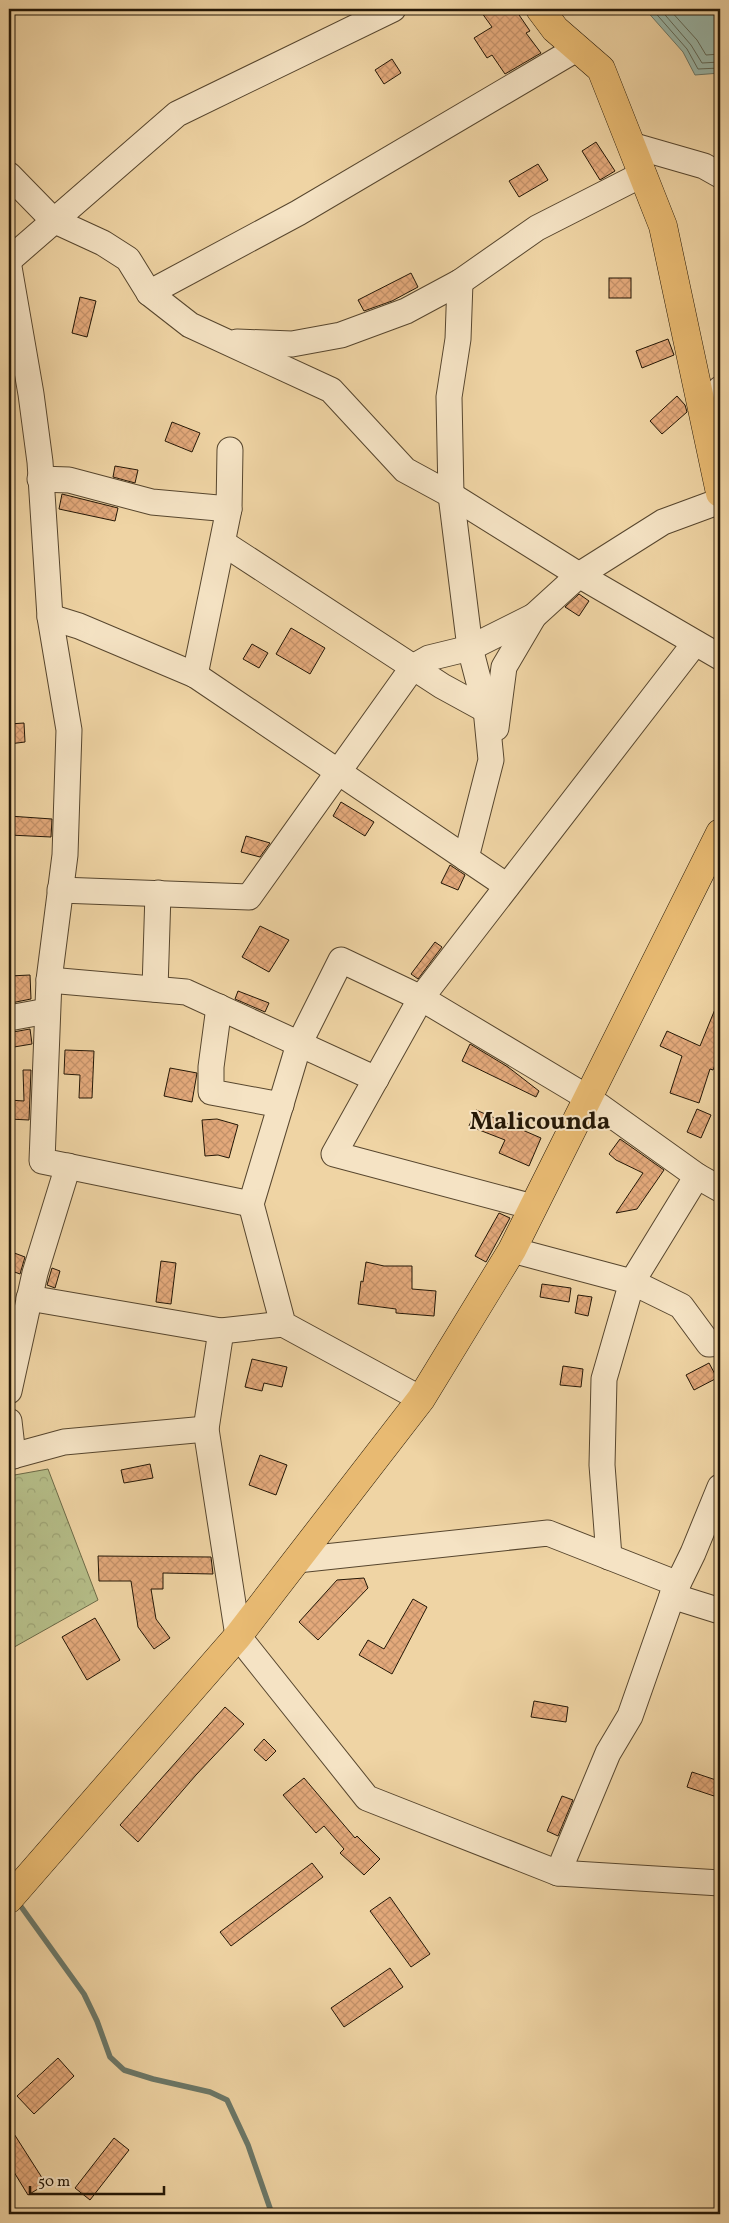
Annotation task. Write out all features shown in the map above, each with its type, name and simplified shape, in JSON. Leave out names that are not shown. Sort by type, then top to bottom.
[{"type":"main road","points":[[540,9],[555,29],[600,69],[663,226],[720,494]]},
{"type":"main road","points":[[17,1890],[238,1636],[420,1399],[512,1250],[720,833]]},
{"type":"street","points":[[9,260],[177,114],[393,9]]},
{"type":"street","points":[[150,293],[298,212],[578,48]]},
{"type":"street","points":[[631,145],[704,166],[720,175]]},
{"type":"street","points":[[227,342],[292,344],[341,335],[406,310],[460,282],[537,228],[643,174]]},
{"type":"street","points":[[9,175],[53,220],[103,243],[128,259],[150,293],[190,325],[331,390],[404,470],[451,495],[579,575],[720,658]]},
{"type":"street","points":[[9,267],[31,394],[40,462],[50,617],[69,730],[65,855],[49,980],[42,1161],[252,1204]]},
{"type":"street","points":[[460,282],[458,340],[449,397],[451,495],[470,648],[492,713]]},
{"type":"street","points":[[705,421],[720,389]]},
{"type":"street","points":[[195,675],[229,509],[230,450]]},
{"type":"street","points":[[40,479],[69,480],[152,502],[229,509]]},
{"type":"street","points":[[60,890],[249,897],[340,772],[413,667],[429,658],[470,648],[534,616],[579,575],[663,522],[720,501]]},
{"type":"street","points":[[223,543],[442,686],[492,713]]},
{"type":"street","points":[[466,858],[491,760],[492,713],[504,667],[534,616]]},
{"type":"street","points":[[50,617],[79,626],[195,675],[507,886]]},
{"type":"street","points":[[534,1208],[334,1154],[421,998],[695,643]]},
{"type":"street","points":[[155,989],[158,893]]},
{"type":"street","points":[[283,1324],[252,1204],[299,1044],[341,960],[421,998],[588,1098],[697,1176],[720,1190]]},
{"type":"street","points":[[49,980],[186,992],[376,1079]]},
{"type":"street","points":[[219,1007],[210,1067],[210,1092],[281,1105]]},
{"type":"street","points":[[9,1018],[48,1011]]},
{"type":"street","points":[[9,1391],[13,1347],[68,1166]]},
{"type":"street","points":[[609,1557],[602,1465],[604,1379],[632,1282],[697,1176]]},
{"type":"street","points":[[512,1250],[632,1282],[681,1306],[709,1344],[720,1343]]},
{"type":"street","points":[[29,1298],[221,1331],[283,1324],[420,1399]]},
{"type":"street","points":[[221,1331],[206,1429],[238,1636],[367,1798],[558,1873],[720,1882]]},
{"type":"street","points":[[9,1421],[11,1457],[64,1442],[206,1429]]},
{"type":"street","points":[[558,1873],[608,1753],[630,1716],[675,1590],[693,1553],[720,1487]]},
{"type":"street","points":[[297,1560],[548,1533],[609,1557],[720,1611]]},
{"type":"green space","points":[[48,1469],[98,1600],[9,1650],[9,1476]]},
{"type":"water","points":[[645,9],[720,9],[720,73],[695,75],[683,52]]},
{"type":"building","points":[[479,9],[515,9],[530,31],[526,33],[541,53],[505,74],[492,55],[487,58],[474,38],[492,27]]},
{"type":"building","points":[[392,59],[401,73],[384,84],[375,70]]},
{"type":"building","points":[[596,142],[615,171],[600,180],[582,151]]},
{"type":"building","points":[[538,164],[548,180],[519,197],[509,181]]},
{"type":"building","points":[[411,273],[418,287],[392,301],[364,311],[358,300]]},
{"type":"building","points":[[609,278],[631,278],[631,298],[609,298]]},
{"type":"building","points":[[80,297],[96,301],[87,337],[72,333]]},
{"type":"building","points":[[668,339],[674,355],[642,368],[636,351]]},
{"type":"building","points":[[677,396],[685,405],[687,412],[662,434],[650,421]]},
{"type":"building","points":[[172,422],[200,433],[192,452],[165,441]]},
{"type":"building","points":[[115,466],[138,470],[135,483],[113,477]]},
{"type":"building","points":[[62,494],[118,508],[115,521],[59,509]]},
{"type":"building","points":[[579,594],[589,601],[579,616],[565,607]]},
{"type":"building","points":[[291,628],[325,648],[310,674],[276,654]]},
{"type":"building","points":[[252,644],[268,653],[259,668],[243,659]]},
{"type":"building","points":[[24,723],[25,742],[9,744],[9,724]]},
{"type":"building","points":[[341,802],[374,822],[365,836],[333,816]]},
{"type":"building","points":[[9,816],[52,819],[51,837],[9,835]]},
{"type":"building","points":[[246,836],[270,843],[260,857],[241,852]]},
{"type":"building","points":[[450,865],[465,875],[458,890],[441,883]]},
{"type":"building","points":[[260,926],[289,940],[269,972],[242,957]]},
{"type":"building","points":[[435,942],[442,947],[418,979],[411,974]]},
{"type":"building","points":[[30,975],[31,999],[11,1003],[9,976]]},
{"type":"building","points":[[238,991],[269,1003],[265,1012],[235,999]]},
{"type":"building","points":[[720,997],[720,1053],[713,1070],[710,1069],[699,1103],[670,1093],[682,1056],[660,1046],[667,1031],[700,1046]]},
{"type":"building","points":[[30,1029],[32,1044],[14,1047],[13,1032]]},
{"type":"building","points":[[470,1044],[508,1067],[539,1091],[536,1097],[462,1061]]},
{"type":"building","points":[[65,1050],[94,1051],[92,1098],[79,1098],[80,1075],[64,1074]]},
{"type":"building","points":[[170,1068],[197,1073],[192,1102],[164,1096]]},
{"type":"building","points":[[23,1070],[31,1070],[29,1120],[9,1119],[9,1100],[24,1101]]},
{"type":"building","points":[[697,1109],[711,1115],[701,1138],[687,1132]]},
{"type":"building","points":[[476,1110],[541,1138],[529,1166],[499,1153],[505,1140],[469,1126]]},
{"type":"building","points":[[217,1119],[238,1125],[229,1158],[218,1155],[205,1156],[202,1120]]},
{"type":"building","points":[[620,1139],[664,1170],[637,1209],[616,1213],[643,1173],[616,1160],[609,1154]]},
{"type":"building","points":[[499,1213],[510,1218],[486,1262],[475,1256]]},
{"type":"building","points":[[9,1251],[25,1257],[20,1274],[9,1270]]},
{"type":"building","points":[[161,1261],[176,1263],[171,1304],[156,1302]]},
{"type":"building","points":[[366,1262],[384,1266],[412,1266],[412,1289],[436,1291],[434,1316],[396,1313],[396,1309],[358,1304]]},
{"type":"building","points":[[52,1268],[60,1271],[55,1288],[47,1285]]},
{"type":"building","points":[[542,1284],[571,1288],[569,1302],[540,1297]]},
{"type":"building","points":[[578,1295],[592,1297],[588,1316],[575,1313]]},
{"type":"building","points":[[252,1359],[287,1367],[282,1387],[264,1383],[262,1391],[245,1387]]},
{"type":"building","points":[[709,1363],[717,1378],[694,1390],[686,1375]]},
{"type":"building","points":[[563,1366],[583,1369],[581,1387],[560,1385]]},
{"type":"building","points":[[260,1455],[287,1465],[276,1495],[249,1485]]},
{"type":"building","points":[[150,1464],[153,1478],[124,1483],[121,1470]]},
{"type":"building","points":[[98,1556],[211,1557],[213,1574],[163,1573],[163,1589],[151,1589],[156,1619],[170,1638],[154,1649],[138,1627],[131,1581],[99,1581]]},
{"type":"building","points":[[364,1578],[368,1588],[318,1640],[299,1622],[337,1580]]},
{"type":"building","points":[[413,1599],[427,1607],[392,1674],[359,1655],[368,1640],[384,1649]]},
{"type":"building","points":[[95,1618],[120,1660],[87,1680],[62,1637]]},
{"type":"building","points":[[534,1701],[568,1707],[566,1722],[531,1717]]},
{"type":"building","points":[[225,1707],[244,1724],[196,1775],[138,1842],[120,1825]]},
{"type":"building","points":[[264,1739],[276,1751],[266,1761],[254,1750]]},
{"type":"building","points":[[692,1772],[719,1781],[714,1796],[687,1787]]},
{"type":"building","points":[[304,1778],[355,1838],[357,1836],[380,1859],[364,1875],[340,1853],[344,1849],[324,1826],[316,1833],[283,1795]]},
{"type":"building","points":[[562,1796],[573,1800],[558,1836],[547,1831]]},
{"type":"building","points":[[312,1863],[323,1877],[231,1946],[220,1932]]},
{"type":"building","points":[[390,1897],[430,1954],[411,1967],[370,1911]]},
{"type":"building","points":[[390,1968],[403,1987],[344,2027],[331,2008]]},
{"type":"building","points":[[58,2058],[74,2076],[34,2114],[17,2096]]},
{"type":"building","points":[[9,2126],[46,2184],[28,2195],[9,2164]]},
{"type":"building","points":[[114,2138],[129,2150],[90,2200],[75,2188]]},
{"type":"waterway","points":[[17,1901],[84,1994],[97,2021],[110,2057],[124,2070],[153,2079],[210,2092],[227,2100],[248,2145],[272,2214]]},
{"type":"district","name":"Malicounda","points":[[540,1122]]}]
